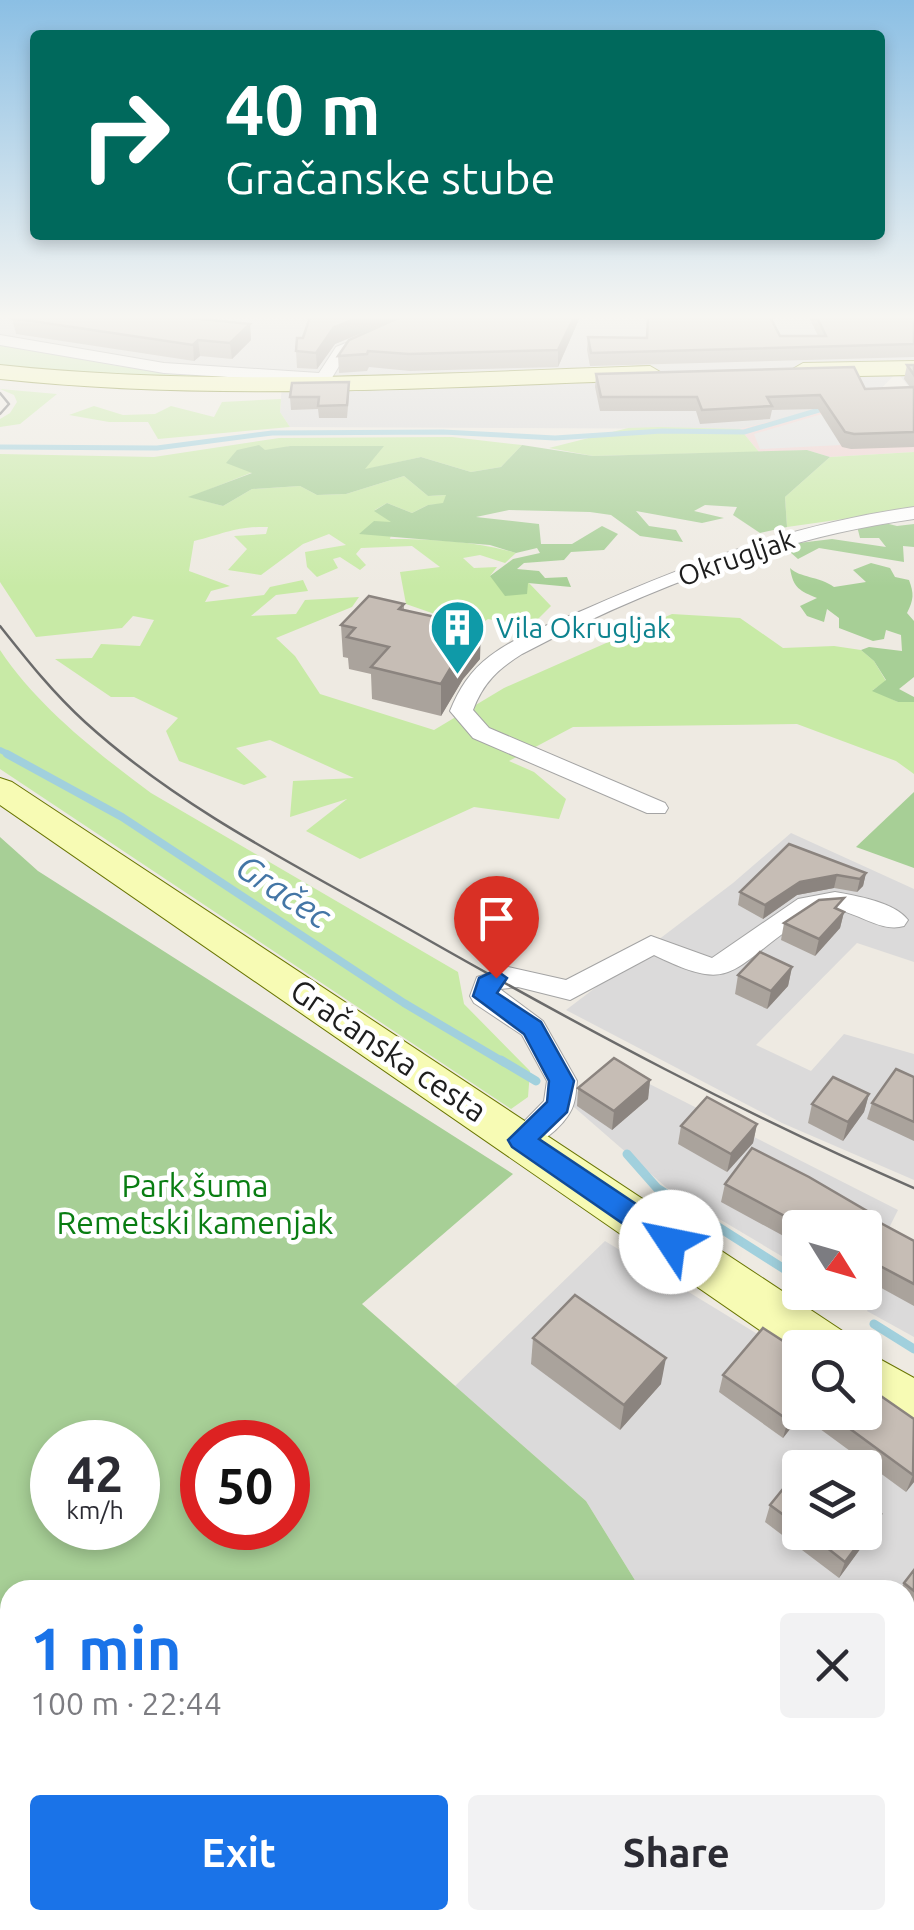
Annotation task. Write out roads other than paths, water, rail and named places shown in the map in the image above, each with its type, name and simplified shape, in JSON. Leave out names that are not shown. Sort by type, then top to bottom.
[{"type":"main road","name":"Gračanska cesta","points":[[0,789],[800,1330]]},
{"type":"main road","points":[[882,1385],[914,1406]]},
{"type":"street","name":"Okrugljak","points":[[656,808],[482,733],[461,711],[466,696],[509,651],[679,575],[832,525],[914,513]]},
{"type":"street","points":[[521,1140],[558,1106],[562,1081],[533,1028],[484,996],[488,984],[496,978],[518,976],[570,990],[651,944],[701,966],[715,967],[735,957],[792,912],[820,899],[845,900],[895,920]]},
{"type":"waterway","points":[[0,447],[157,448],[272,433],[443,432],[555,438],[662,431],[744,432],[826,408]]},
{"type":"waterway","name":"Gračec","points":[[0,750],[12,756]]},
{"type":"waterway","name":"Gračec","points":[[7,754],[122,817],[404,1003],[505,1063]]},
{"type":"waterway","name":"Gračec","points":[[501,1060],[536,1081]]},
{"type":"waterway","name":"Gračec","points":[[627,1154],[657,1188],[782,1268]]},
{"type":"waterway","name":"Gračec","points":[[874,1324],[914,1349]]},
{"type":"tram line","points":[[0,414],[6,407]]},
{"type":"tram line","points":[[0,626],[85,722],[205,812],[665,1069],[914,1188]]},
{"type":"place","name":"Vila Okrugljak","points":[[457,676]]},
{"type":"park label","name":"Park šuma Remetski kamenjak","points":[[195,1204]]}]
